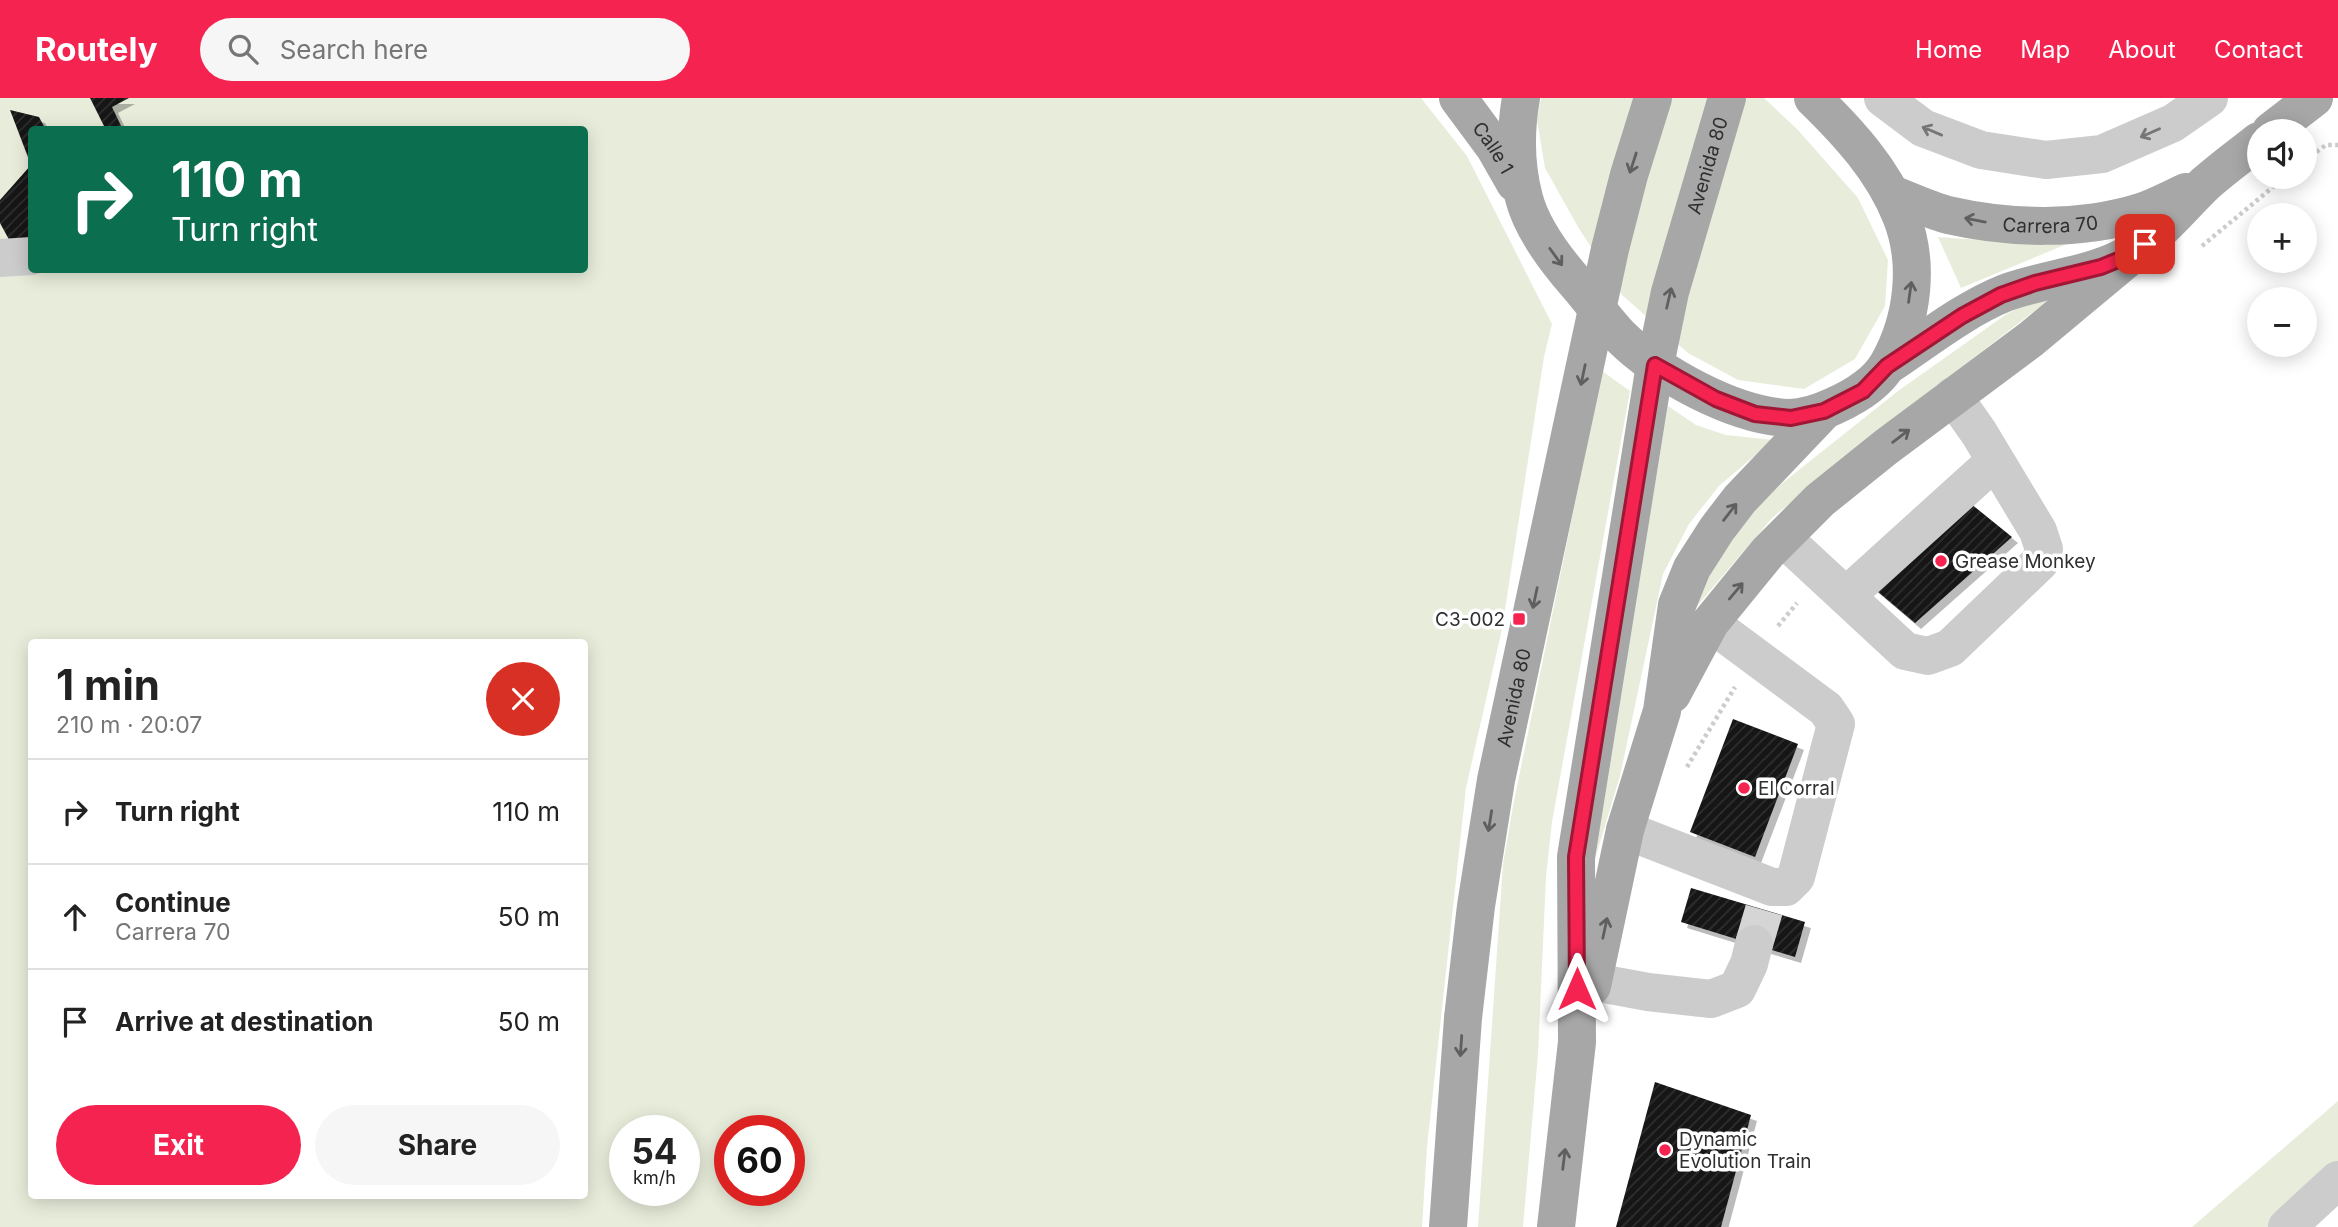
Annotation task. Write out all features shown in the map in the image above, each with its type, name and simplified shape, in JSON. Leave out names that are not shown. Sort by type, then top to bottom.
[{"type":"main road","name":"Calle 1","points":[[1458,98],[1495,148],[1546,243],[1569,276],[1621,337],[1655,365],[1716,399],[1755,414],[1791,418],[1824,411]]},
{"type":"main road","points":[[1521,98],[1516,153],[1524,200]]},
{"type":"main road","name":"Avenida 80","points":[[1448,1227],[1463,1018],[1476,906],[1496,780],[1597,309],[1629,176],[1653,98]]},
{"type":"main road","name":"Avenida 80","points":[[1556,1227],[1577,1042],[1576,857],[1655,365],[1670,292],[1727,98]]},
{"type":"main road","name":"Carrera 70","points":[[2282,119],[2314,98]]},
{"type":"main road","points":[[1577,1042],[1594,982],[1626,830],[1662,711],[1677,605],[1692,568],[1717,528],[1740,499],[1824,411],[1863,391],[1887,366],[1902,329],[1909,302],[1913,274],[1910,242],[1892,194],[1864,152],[1820,102]]},
{"type":"main road","name":"Carrera 70","points":[[1887,366],[1962,316],[2001,295],[2035,283],[2101,267],[2123,258],[2145,244],[2247,148]]},
{"type":"main road","name":"Carrera 70","points":[[1892,194],[1945,214],[1988,222],[2074,224],[2141,212],[2207,183]]},
{"type":"main road","points":[[1662,711],[1710,622],[1768,552],[1820,500],[2031,339],[2145,244]]},
{"type":"lane","points":[[1884,98],[1923,128],[1981,150],[2046,160],[2102,154],[2173,123],[2208,98]]},
{"type":"lane","points":[[0,257],[28,256]]},
{"type":"lane","points":[[1783,538],[1905,651],[1928,656],[1950,648],[2040,562],[2044,548],[2038,531],[1953,396]]},
{"type":"lane","points":[[1847,595],[1996,461]]},
{"type":"lane","points":[[1594,982],[1648,992],[1711,999],[1737,989],[1749,964],[1763,914],[1796,877],[1836,724],[1826,709],[1710,622]]},
{"type":"lane","points":[[1626,830],[1763,914]]},
{"type":"lane","points":[[2287,1227],[2338,1180]]},
{"type":"path","points":[[2317,151],[2326,145],[2338,145]]},
{"type":"green space","points":[[0,98],[1421,98],[1467,156],[1552,324],[1544,357],[1502,629],[1466,788],[1427,1147],[1422,1227],[0,1227]]},
{"type":"green space","points":[[1541,98],[1764,98],[1798,130],[1858,198],[1888,260],[1885,306],[1855,359],[1804,389],[1738,380],[1688,353],[1622,295],[1578,227],[1545,168],[1537,120]]},
{"type":"green space","points":[[2096,232],[1961,288],[1938,237],[2017,239]]},
{"type":"green space","points":[[2050,299],[1875,434],[1773,517],[1691,613],[1731,532],[1775,489],[1898,391],[2008,313]]},
{"type":"green space","points":[[1602,371],[1630,391],[1552,822],[1546,877],[1538,1054],[1523,1227],[1478,1227],[1503,864]]},
{"type":"green space","points":[[1668,406],[1696,425],[1726,435],[1773,440],[1719,486],[1689,524],[1663,574],[1620,776],[1588,882]]},
{"type":"green space","points":[[2338,1101],[2338,1169],[2272,1227],[2192,1227]]},
{"type":"building","points":[[90,98],[129,98],[112,107],[121,126],[104,126]]},
{"type":"building","points":[[10,110],[39,117],[44,126],[28,126],[28,157]]},
{"type":"building","points":[[28,168],[28,239],[13,247],[0,223],[0,200]]},
{"type":"building","name":"Grease Monkey","points":[[1965,499],[2012,537],[1915,623],[1870,585]]},
{"type":"building","name":"El Corral","points":[[1733,719],[1798,744],[1755,857],[1690,832]]},
{"type":"building","points":[[1691,888],[1805,922],[1795,957],[1681,922]]},
{"type":"building","points":[[1655,1082],[1751,1115],[1721,1227],[1616,1227]]},
{"type":"tunnel","points":[[1754,944],[1764,910]]},
{"type":"place","name":"Grease Monkey","points":[[1941,561]]},
{"type":"place","name":"C3-002","points":[[1519,619]]},
{"type":"place","name":"El Corral","points":[[1744,788]]},
{"type":"place","name":"Dynamic Evolution Train","points":[[1665,1150]]},
{"type":"route","points":[[1577,989],[1576,857],[1655,365],[1716,399],[1755,414],[1791,418],[1824,411],[1863,391],[1887,366],[1962,316],[2001,295],[2035,283],[2101,267],[2123,258],[2145,244]]}]
